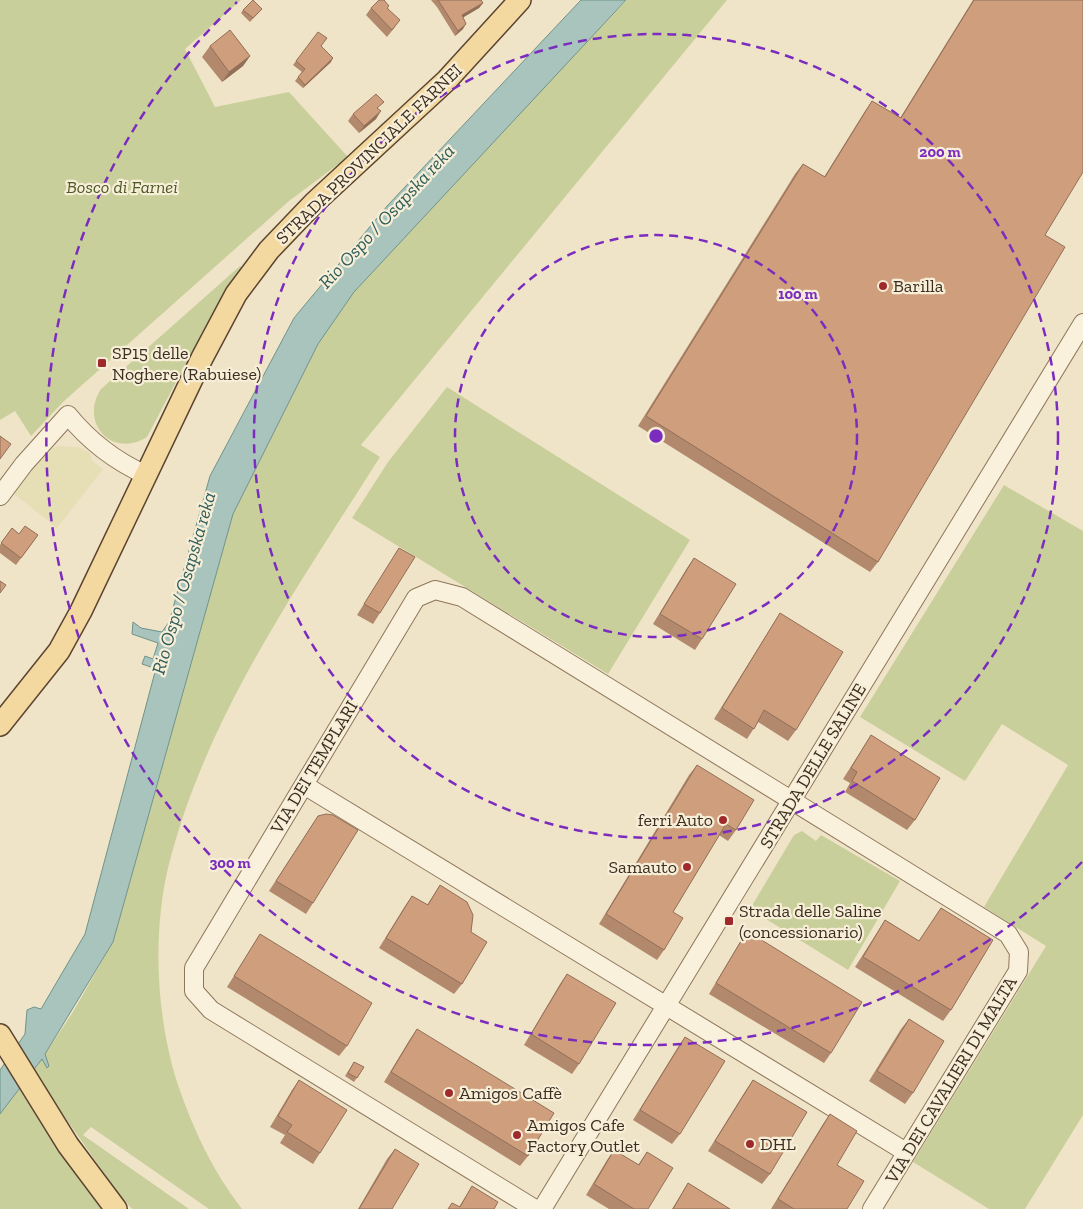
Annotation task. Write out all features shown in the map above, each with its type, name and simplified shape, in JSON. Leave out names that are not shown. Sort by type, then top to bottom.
[{"type":"main road","name":"STRADA PROVINCIALE FARNEI","points":[[0,725],[59,651],[81,611],[202,358],[236,294],[269,250],[354,163],[446,81],[520,0]]},
{"type":"main road","points":[[0,1035],[68,1145],[116,1209]]},
{"type":"street","name":"STRADA DELLE SALINE","points":[[542,1209],[1083,323]]},
{"type":"street","points":[[0,496],[24,464],[68,415],[88,439],[124,465],[146,475]]},
{"type":"street","name":"VIA DEI TEMPLARI","points":[[535,1209],[211,1010],[194,991],[194,968],[416,598],[435,590],[462,597],[792,800]]},
{"type":"street","points":[[304,785],[906,1152]]},
{"type":"street","name":"VIA DEI CAVALIERI DI MALTA","points":[[792,800],[1008,934],[1019,952],[1018,971],[872,1209]]},
{"type":"shaded area","points":[[58,446],[78,447],[90,453],[92,461],[103,469],[57,528],[13,493],[39,457],[47,450]]},
{"type":"green space","name":"Bosco di Farnei","points":[[0,0],[241,0],[185,49],[215,107],[289,92],[348,157],[289,201],[63,402],[31,436],[15,411],[0,420]]},
{"type":"green space","points":[[627,0],[727,0],[361,445],[380,457],[258,653],[231,703],[186,809],[169,864],[160,918],[159,975],[161,1004],[171,1059],[190,1118],[213,1165],[242,1209],[209,1209],[91,1127],[83,1135],[189,1209],[132,1209],[118,1193],[57,1106],[50,1105],[34,1110],[108,1209],[0,1209],[0,1114],[35,1069],[73,1012],[113,942],[233,514],[318,344],[354,292],[549,81]]},
{"type":"green space","points":[[240,266],[242,268],[213,312],[147,437],[134,443],[122,444],[111,440],[103,434],[97,425],[94,414],[95,402],[101,389]]},
{"type":"green space","points":[[447,387],[690,540],[608,674],[352,518],[388,462]]},
{"type":"green space","points":[[1004,485],[1083,531],[1083,1115],[1025,1209],[989,1209],[913,1162],[1046,946],[984,907],[1068,765],[1002,724],[965,781],[860,717]]},
{"type":"green space","points":[[802,831],[816,841],[821,835],[900,881],[848,970],[750,909],[794,835]]},
{"type":"water","name":"Rio Ospo / Osapska reka","points":[[581,0],[626,0],[354,292],[318,344],[233,514],[113,942],[45,1054],[49,1066],[47,1068],[42,1059],[0,1114],[0,1070],[25,1034],[27,1010],[34,1007],[41,1009],[85,934],[155,672],[151,667],[142,664],[145,656],[153,659],[158,643],[132,634],[133,622],[141,628],[162,632],[169,622],[210,476],[294,318],[388,205]]},
{"type":"building","points":[[253,0],[262,9],[253,18],[243,10]]},
{"type":"building","points":[[379,0],[384,0],[389,6],[387,8],[400,20],[392,30],[371,8]]},
{"type":"building","points":[[438,0],[481,0],[483,3],[462,15],[466,24],[458,31]]},
{"type":"building","name":"Barilla","points":[[974,0],[1083,0],[1083,172],[1045,235],[1065,247],[878,562],[646,416],[803,164],[825,177],[872,101],[901,118]]},
{"type":"building","points":[[230,30],[250,56],[229,72],[210,46]]},
{"type":"building","points":[[318,32],[327,38],[321,46],[333,58],[305,85],[298,77],[305,69],[296,61]]},
{"type":"building","points":[[376,94],[384,102],[377,108],[381,111],[364,126],[353,114]]},
{"type":"building","points":[[0,436],[11,444],[0,459]]},
{"type":"building","points":[[25,526],[38,535],[21,558],[1,543],[12,528],[19,534]]},
{"type":"building","points":[[399,548],[415,557],[380,613],[364,604]]},
{"type":"building","points":[[694,558],[736,584],[702,639],[660,614]]},
{"type":"building","points":[[0,581],[6,585],[0,593]]},
{"type":"building","points":[[780,613],[843,652],[796,730],[764,710],[754,729],[722,708]]},
{"type":"building","points":[[871,735],[940,778],[915,820],[852,781],[857,772],[851,768]]},
{"type":"building","points":[[697,765],[754,800],[736,830],[726,824],[673,912],[683,918],[664,950],[606,914]]},
{"type":"building","points":[[333,815],[358,830],[313,903],[276,881],[318,816]]},
{"type":"building","points":[[440,885],[467,902],[473,915],[471,932],[487,942],[462,984],[386,938],[412,896],[428,905]]},
{"type":"building","points":[[941,908],[993,940],[951,1010],[863,957],[885,920],[919,941]]},
{"type":"building","points":[[747,931],[862,1002],[831,1053],[716,983]]},
{"type":"building","points":[[260,934],[372,1003],[347,1046],[234,976]]},
{"type":"building","points":[[567,974],[616,1003],[579,1064],[531,1034]]},
{"type":"building","points":[[909,1019],[944,1041],[913,1093],[877,1071]]},
{"type":"building","name":"Amigos Caffè","points":[[417,1029],[554,1113],[528,1156],[391,1072]]},
{"type":"building","points":[[685,1037],[725,1061],[680,1134],[640,1110]]},
{"type":"building","points":[[354,1062],[364,1067],[357,1078],[348,1073]]},
{"type":"building","points":[[299,1080],[347,1110],[320,1153],[287,1132],[292,1125],[278,1116]]},
{"type":"building","name":"DHL","points":[[753,1080],[807,1112],[770,1174],[715,1141]]},
{"type":"building","points":[[830,1114],[857,1131],[837,1165],[864,1181],[847,1209],[794,1209],[778,1199]]},
{"type":"building","points":[[395,1149],[419,1164],[392,1209],[359,1209]]},
{"type":"building","points":[[614,1150],[639,1165],[647,1152],[673,1168],[648,1209],[634,1209],[594,1184]]},
{"type":"building","points":[[688,1183],[730,1209],[673,1209]]},
{"type":"building","points":[[472,1186],[498,1202],[494,1209],[448,1209],[452,1203],[460,1207]]},
{"type":"place","name":"Barilla","points":[[883,286]]},
{"type":"place","name":"SP15 delle Noghere (Rabuiese)","points":[[102,363]]},
{"type":"place","name":"ferri Auto","points":[[723,820]]},
{"type":"place","name":"Samauto","points":[[687,867]]},
{"type":"place","name":"Strada delle Saline (concessionario)","points":[[729,921]]},
{"type":"place","name":"Amigos Caffè","points":[[449,1093]]},
{"type":"place","name":"Amigos Cafe Factory Outlet","points":[[517,1135]]},
{"type":"place","name":"DHL","points":[[750,1144]]}]
